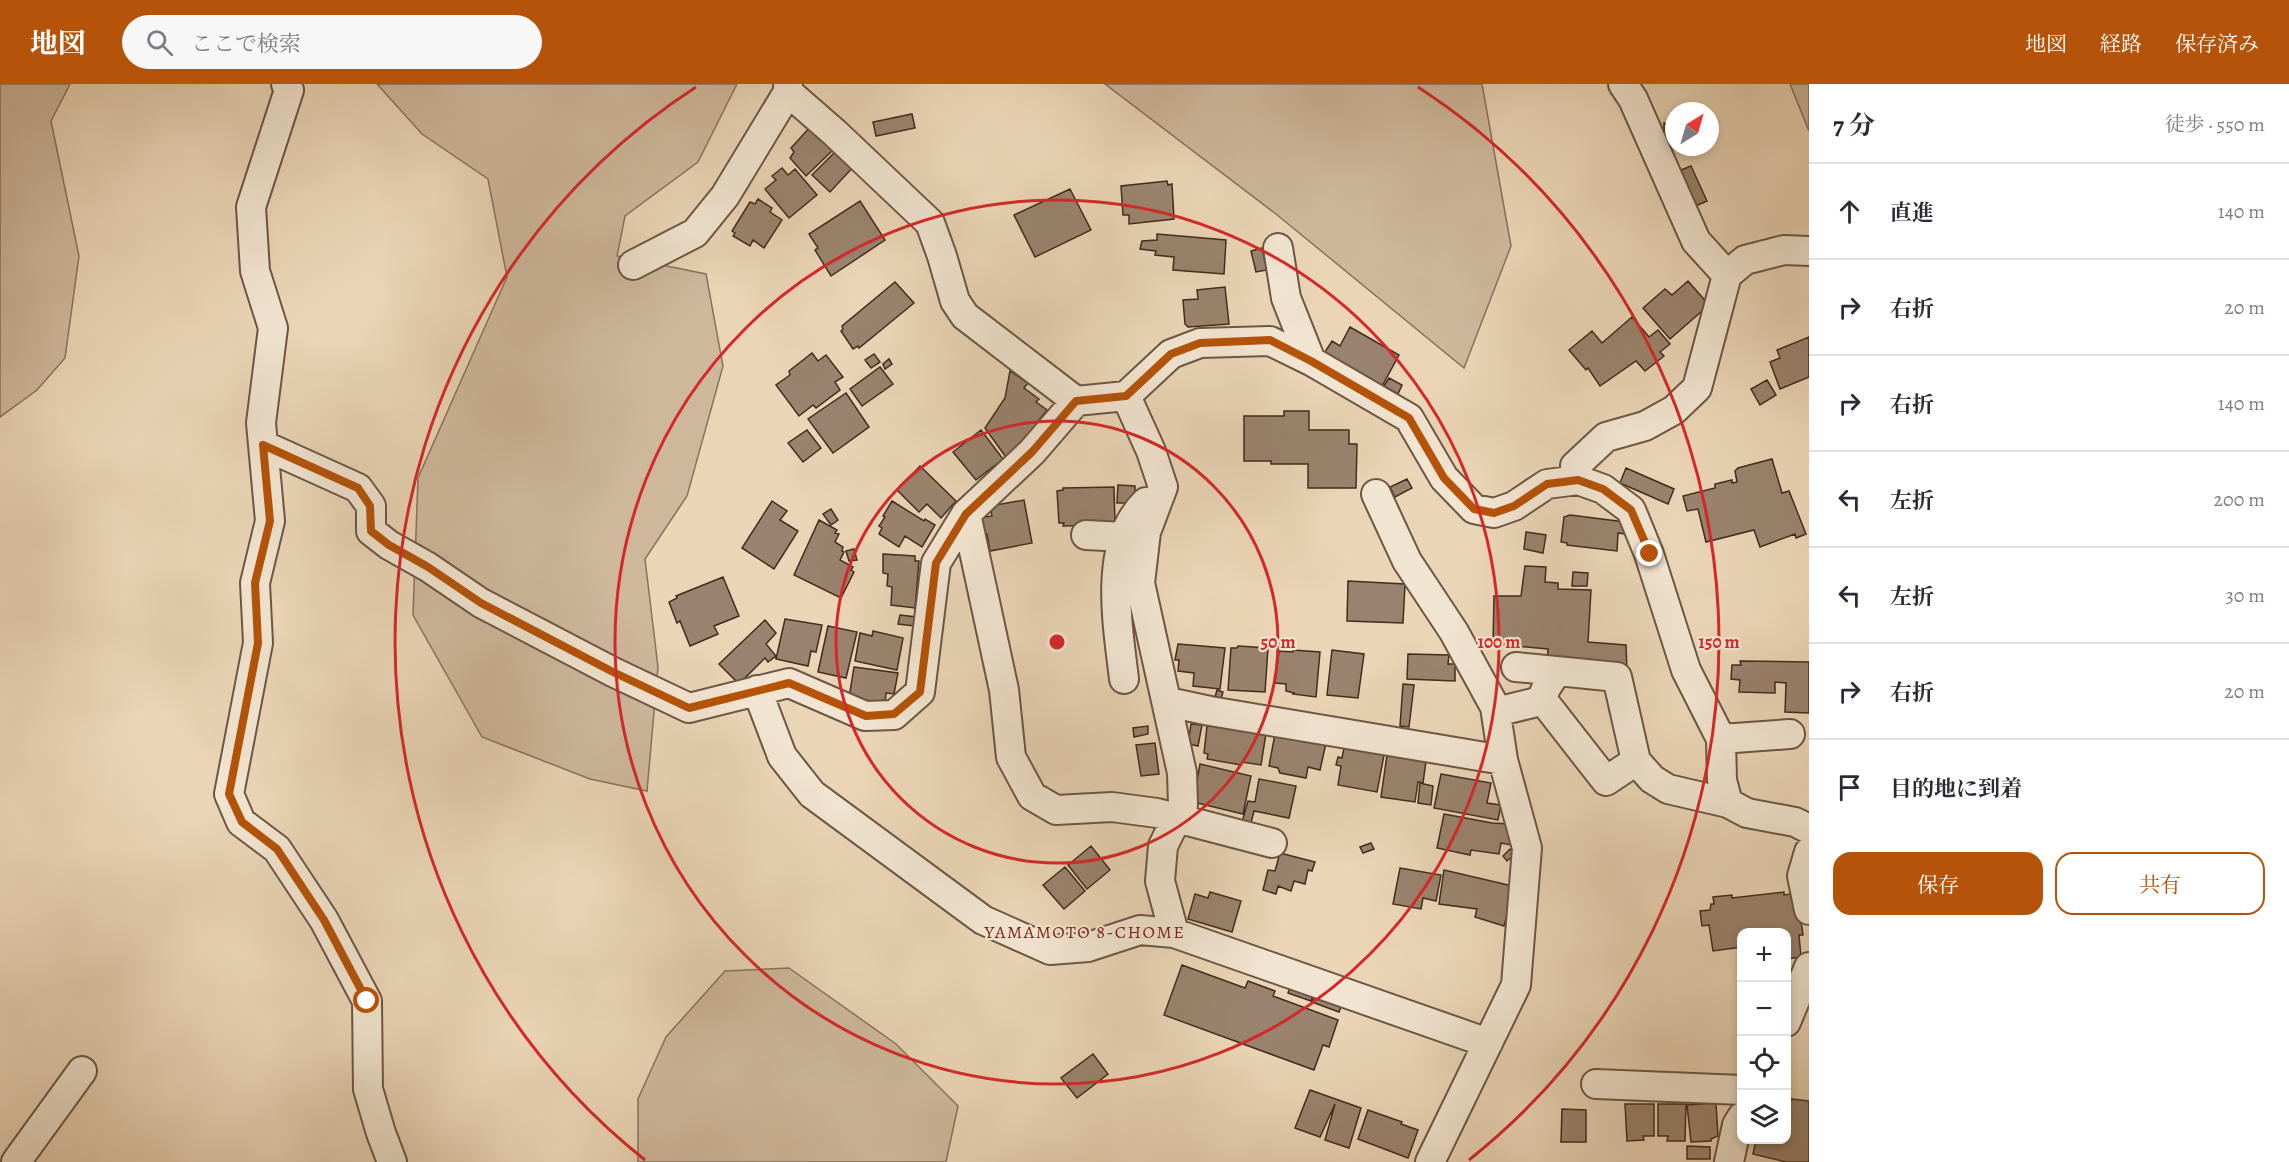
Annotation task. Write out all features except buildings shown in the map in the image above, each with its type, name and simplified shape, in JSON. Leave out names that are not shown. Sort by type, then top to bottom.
[{"type":"street","points":[[286,84],[289,90],[251,207],[255,271],[273,328],[261,423],[270,521],[255,583],[258,643],[229,794],[242,822],[277,849],[324,920],[367,1001],[368,1089],[392,1162]]},
{"type":"street","points":[[1623,84],[1633,99],[1696,241],[1727,276]]},
{"type":"street","points":[[633,265],[695,233],[725,196],[788,88],[930,223],[955,302],[965,316],[1076,401],[1126,396],[1171,354],[1200,343],[1270,340],[1409,418],[1444,478],[1474,509],[1494,513],[1514,506],[1547,484],[1578,480],[1603,489],[1631,510],[1650,554],[1686,670],[1721,739],[1722,780],[1728,803]]},
{"type":"street","points":[[1278,248],[1286,298],[1311,361]]},
{"type":"street","points":[[1578,480],[1575,466],[1606,437],[1645,426],[1674,410],[1697,388],[1727,276],[1745,260],[1784,250],[1809,252]]},
{"type":"street","points":[[1126,396],[1151,450],[1163,487],[1146,532],[1140,583],[1182,773],[1183,805],[1163,846],[1160,881],[1174,933]]},
{"type":"street","points":[[263,445],[358,488],[370,506],[371,531],[389,545],[428,567],[481,603],[613,672],[689,708],[789,683],[866,716],[894,714],[920,692],[936,563],[966,514],[1032,452],[1076,401]]},
{"type":"street","points":[[1124,679],[1117,618],[1117,570],[1124,537],[1140,508],[1163,487]]},
{"type":"street","points":[[1376,494],[1407,561],[1454,632],[1496,712],[1503,760],[1527,848],[1516,985],[1430,1162]]},
{"type":"street","points":[[966,514],[1004,690],[1011,756],[1032,796],[1056,810],[1112,807],[1157,813],[1272,843]]},
{"type":"street","points":[[1086,535],[1124,537]]},
{"type":"street","points":[[1516,667],[1617,677],[1636,760],[1652,779],[1668,789],[1728,803],[1747,813],[1796,822],[1809,829]]},
{"type":"street","points":[[1496,712],[1542,699],[1557,671]]},
{"type":"street","points":[[757,690],[782,756],[812,794],[983,920],[1050,950],[1088,947],[1140,930],[1174,933],[1488,1043]]},
{"type":"street","points":[[1542,699],[1606,781],[1636,760]]},
{"type":"street","points":[[1168,702],[1503,760]]},
{"type":"street","points":[[1721,739],[1790,734]]},
{"type":"street","points":[[1809,852],[1802,876],[1809,910]]},
{"type":"street","points":[[1791,1010],[1809,967]]},
{"type":"street","points":[[16,1162],[82,1071]]},
{"type":"street","points":[[1596,1084],[1737,1090]]},
{"type":"street","points":[[1729,1162],[1737,1125]]},
{"type":"shaded area","points":[[0,84],[70,84],[51,121],[79,256],[65,358],[37,390],[0,417]]},
{"type":"shaded area","points":[[377,84],[737,84],[698,162],[625,216],[617,256],[706,274],[723,366],[687,496],[645,559],[658,667],[647,791],[590,779],[482,737],[413,615],[418,478],[507,277],[488,179],[422,134]]},
{"type":"shaded area","points":[[1105,84],[1482,84],[1511,246],[1464,368],[1276,214]]},
{"type":"shaded area","points":[[1790,84],[1809,84],[1809,131]]},
{"type":"shaded area","points":[[789,968],[896,1044],[958,1106],[946,1162],[638,1162],[638,1099],[666,1037],[725,971]]},
{"type":"district","name":"YAMAMOTO 8-CHOME","points":[[1085,932]]},
{"type":"route","points":[[367,1001],[324,920],[277,849],[242,822],[229,794],[258,643],[255,583],[270,521],[263,445],[358,488],[370,506],[371,531],[389,545],[428,567],[481,603],[613,672],[689,708],[789,683],[866,716],[894,714],[920,692],[936,563],[966,514],[1032,452],[1076,401],[1126,396],[1171,354],[1200,343],[1270,340],[1409,418],[1444,478],[1474,509],[1494,513],[1514,506],[1547,484],[1578,480],[1603,489],[1631,510],[1650,554]]}]
